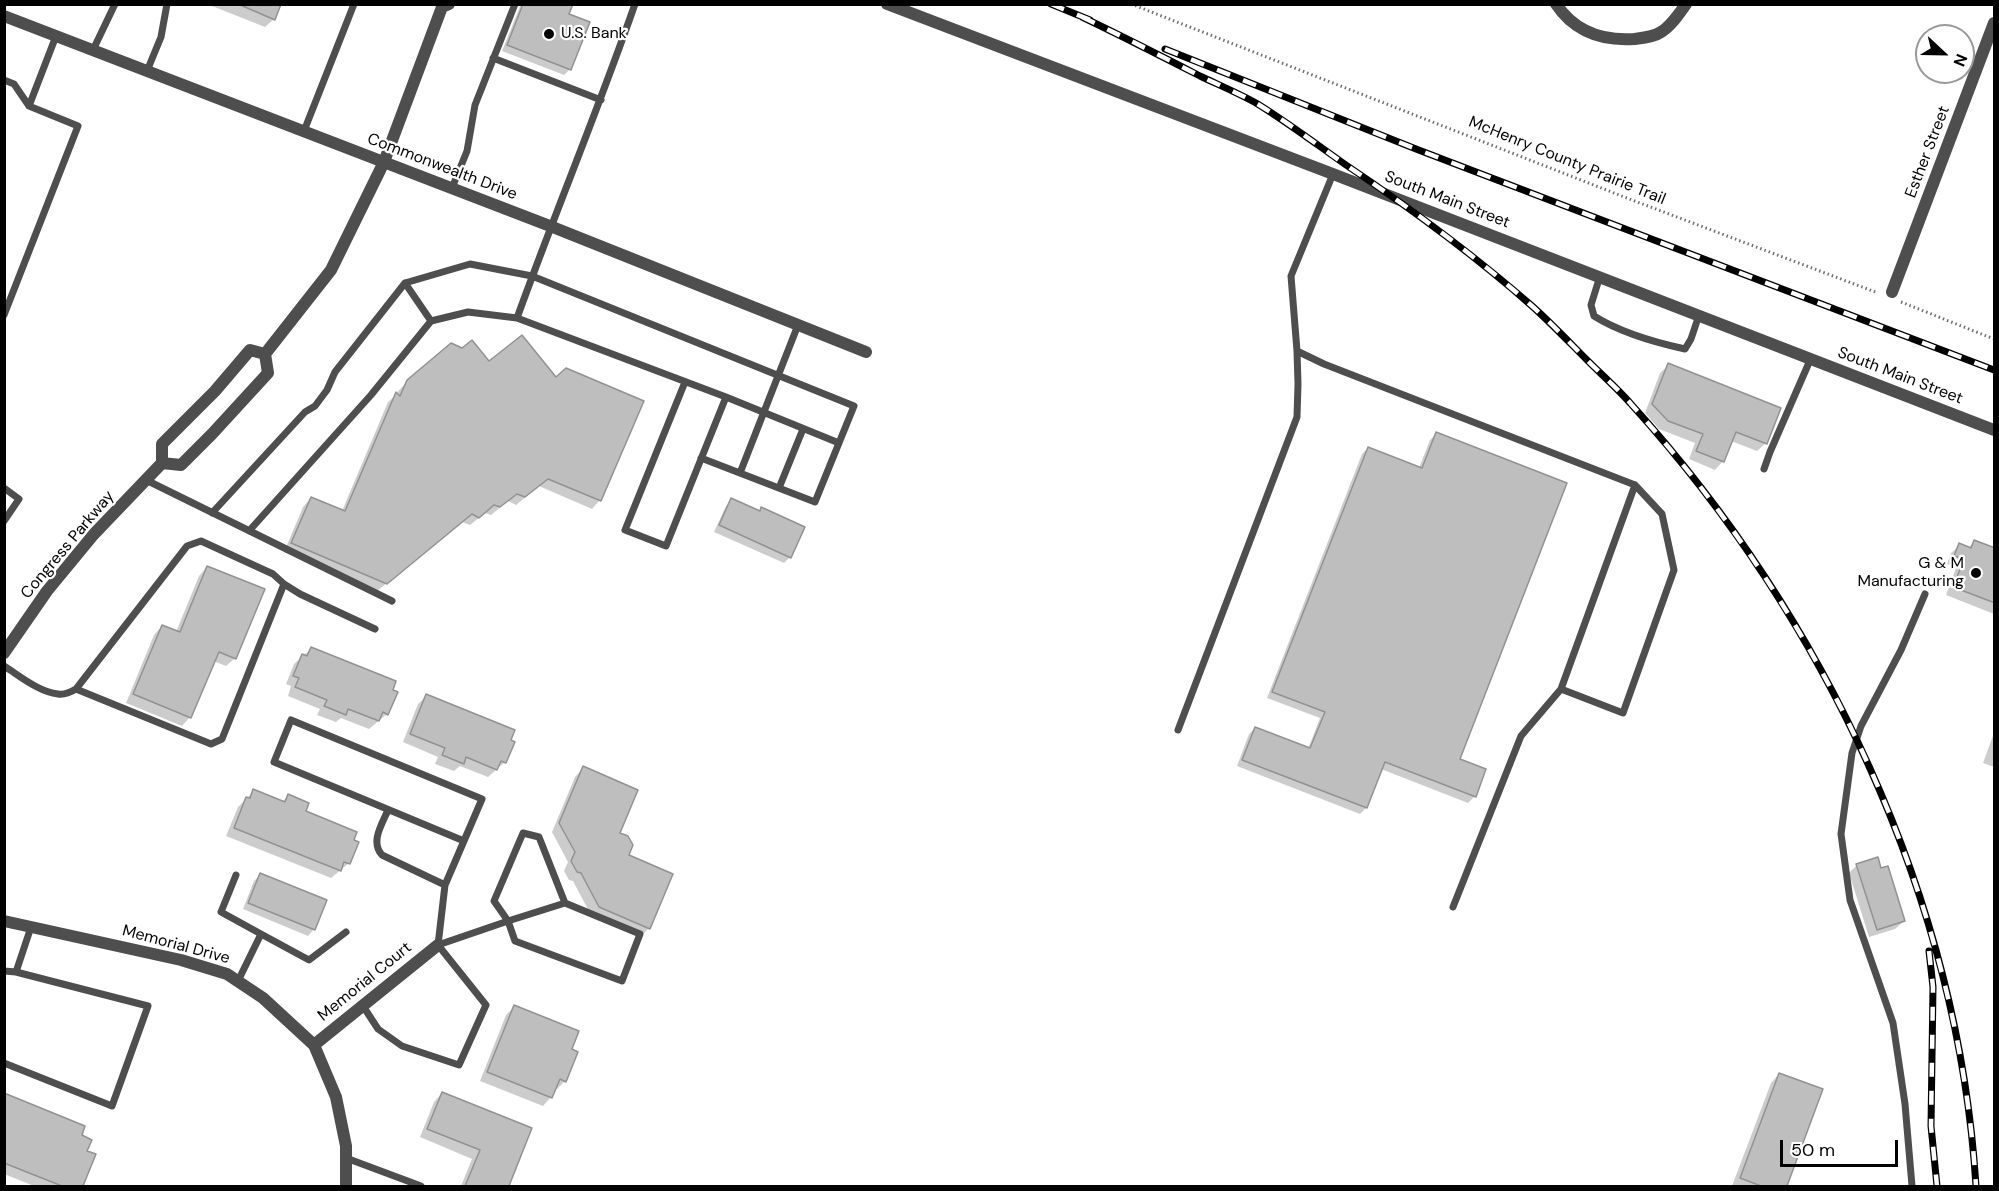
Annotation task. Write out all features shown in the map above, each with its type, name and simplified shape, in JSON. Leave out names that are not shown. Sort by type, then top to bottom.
[{"type":"street","name":"South Main Street","points":[[887,4],[1600,276],[1995,430]]},
{"type":"street","points":[[1556,4],[1576,26],[1593,35],[1616,40],[1641,38],[1660,33],[1676,19],[1686,4]]},
{"type":"street","points":[[265,354],[250,350],[215,391],[162,444],[162,464],[181,465],[268,373],[265,354],[331,270],[384,162],[444,6]]},
{"type":"street","name":"Commonwealth Drive","points":[[4,16],[550,226],[866,352]]},
{"type":"street","name":"Esther Street","points":[[1888,295],[1995,23]]},
{"type":"street","name":"Congress Parkway","points":[[4,653],[54,583],[94,534],[162,464]]},
{"type":"street","name":"Memorial Drive","points":[[4,921],[181,960],[227,974],[263,998],[314,1045],[336,1097],[346,1146],[346,1186]]},
{"type":"street","name":"Memorial Court","points":[[314,1045],[438,945]]},
{"type":"lane","points":[[93,50],[115,4]]},
{"type":"lane","points":[[147,71],[161,37],[167,4]]},
{"type":"lane","points":[[304,131],[354,4]]},
{"type":"lane","points":[[452,188],[467,151],[475,105],[514,4]]},
{"type":"lane","points":[[517,318],[550,226],[601,100],[635,4]]},
{"type":"lane","points":[[29,106],[56,36]]},
{"type":"lane","points":[[493,58],[601,100]]},
{"type":"lane","points":[[4,80],[14,84],[29,106],[78,126],[4,315]]},
{"type":"lane","points":[[1178,730],[1297,417],[1297,351],[1291,276],[1333,174]]},
{"type":"lane","points":[[212,513],[305,412],[315,406],[327,390],[335,372],[405,283],[470,264],[532,276],[854,406],[815,502],[701,458]]},
{"type":"lane","points":[[1600,276],[1592,305],[1594,316],[1611,327],[1661,344],[1684,349],[1691,339],[1699,315]]},
{"type":"lane","points":[[405,283],[431,321]]},
{"type":"lane","points":[[249,531],[371,395],[431,321],[468,312],[517,318],[726,397],[838,443]]},
{"type":"lane","points":[[740,473],[798,325]]},
{"type":"lane","points":[[1297,351],[1635,485],[1662,514],[1674,570],[1623,713],[1560,689]]},
{"type":"lane","points":[[1764,470],[1811,358]]},
{"type":"lane","points":[[685,382],[624,530],[666,546],[726,397]]},
{"type":"lane","points":[[779,488],[803,429]]},
{"type":"lane","points":[[146,480],[392,601]]},
{"type":"lane","points":[[1453,908],[1521,736],[1560,689],[1635,485]]},
{"type":"lane","points":[[4,488],[19,499],[4,521]]},
{"type":"lane","points":[[4,666],[36,686],[58,695],[76,689],[187,546],[201,541],[273,574],[284,584],[375,629]]},
{"type":"lane","points":[[76,689],[211,744],[222,739],[284,584]]},
{"type":"lane","points":[[1912,1186],[1905,1104],[1893,1023],[1850,900],[1841,834],[1852,753],[1861,726],[1901,650],[1925,594]]},
{"type":"lane","points":[[363,1006],[378,1029],[402,1046],[459,1065],[486,1005],[438,945],[445,885],[482,800],[291,720],[274,762],[464,841]]},
{"type":"lane","points":[[388,810],[376,841],[377,849],[382,855],[445,885]]},
{"type":"lane","points":[[438,945],[508,921],[565,903],[640,934],[622,981],[515,941],[508,921],[494,901],[523,833],[539,837],[565,903]]},
{"type":"lane","points":[[236,875],[221,912],[309,960],[346,932]]},
{"type":"lane","points":[[16,972],[30,927]]},
{"type":"lane","points":[[238,981],[261,934]]},
{"type":"lane","points":[[4,971],[16,972],[148,1006],[112,1106],[4,1063]]},
{"type":"lane","points":[[346,1158],[421,1186]]},
{"type":"path","name":"McHenry County Prairie Trail","points":[[1131,4],[1643,204],[1888,295],[1995,339]]},
{"type":"building","points":[[238,4],[281,4],[275,20]]},
{"type":"building","name":"U.S. Bank","points":[[523,4],[573,4],[569,14],[590,22],[571,70],[507,45]]},
{"type":"building","points":[[522,335],[556,377],[566,368],[644,401],[601,501],[548,479],[525,497],[517,494],[500,507],[494,505],[479,518],[472,514],[387,584],[291,543],[311,497],[345,511],[396,392],[400,396],[407,380],[451,343],[462,348],[472,340],[489,361]]},
{"type":"building","points":[[1668,363],[1781,408],[1767,444],[1736,432],[1724,462],[1696,451],[1703,434],[1668,421],[1652,404]]},
{"type":"building","points":[[1436,432],[1567,483],[1460,759],[1486,769],[1476,797],[1385,762],[1367,808],[1242,760],[1255,727],[1310,748],[1325,712],[1272,692],[1368,447],[1422,468]]},
{"type":"building","points":[[731,498],[760,511],[761,507],[805,527],[791,558],[719,525]]},
{"type":"building","name":"G & M Manufacturing","points":[[1974,540],[1995,548],[1995,603],[1953,587],[1964,559],[1954,556],[1959,543],[1971,548]]},
{"type":"building","points":[[207,566],[265,589],[236,659],[219,652],[191,718],[133,694],[162,625],[180,632]]},
{"type":"building","points":[[311,647],[396,681],[393,690],[398,692],[388,715],[383,712],[379,721],[348,709],[346,715],[324,706],[327,700],[295,687],[299,678],[293,676],[302,654],[307,656]]},
{"type":"building","points":[[426,694],[515,730],[511,740],[515,742],[506,763],[501,761],[497,770],[466,757],[464,764],[442,755],[445,748],[410,734]]},
{"type":"building","points":[[583,766],[638,790],[620,833],[628,836],[633,845],[629,855],[673,874],[650,929],[599,907],[581,873],[577,872],[571,861],[575,852],[559,823]]},
{"type":"building","points":[[253,789],[285,802],[288,794],[309,803],[306,811],[357,832],[354,840],[359,842],[350,864],[344,862],[341,871],[234,828],[246,797],[250,798]]},
{"type":"building","points":[[1878,857],[1881,868],[1888,866],[1905,921],[1877,930],[1856,864]]},
{"type":"building","points":[[260,873],[327,900],[315,930],[248,903]]},
{"type":"building","points":[[514,1005],[579,1031],[572,1049],[578,1052],[566,1082],[560,1079],[552,1098],[487,1072]]},
{"type":"building","points":[[1779,1073],[1823,1089],[1787,1186],[1761,1186],[1740,1178]]},
{"type":"building","points":[[442,1092],[532,1128],[509,1186],[465,1186],[480,1150],[427,1129]]},
{"type":"building","points":[[4,1093],[85,1126],[82,1135],[92,1140],[87,1151],[96,1154],[83,1186],[62,1186],[4,1163]]},
{"type":"railway","points":[[1051,4],[1090,20]]},
{"type":"railway","points":[[1082,17],[1256,103],[1441,232],[1510,287],[1553,326],[1626,398],[1700,487],[1764,575],[1820,669],[1869,766],[1910,868],[1942,972],[1964,1078],[1976,1186]]},
{"type":"railway","points":[[1165,49],[1416,149],[1994,370]]},
{"type":"railway","points":[[1929,951],[1933,987],[1931,1126],[1937,1186]]},
{"type":"place","name":"U.S. Bank","points":[[549,34]]},
{"type":"place","name":"G & M Manufacturing","points":[[1976,573]]}]
